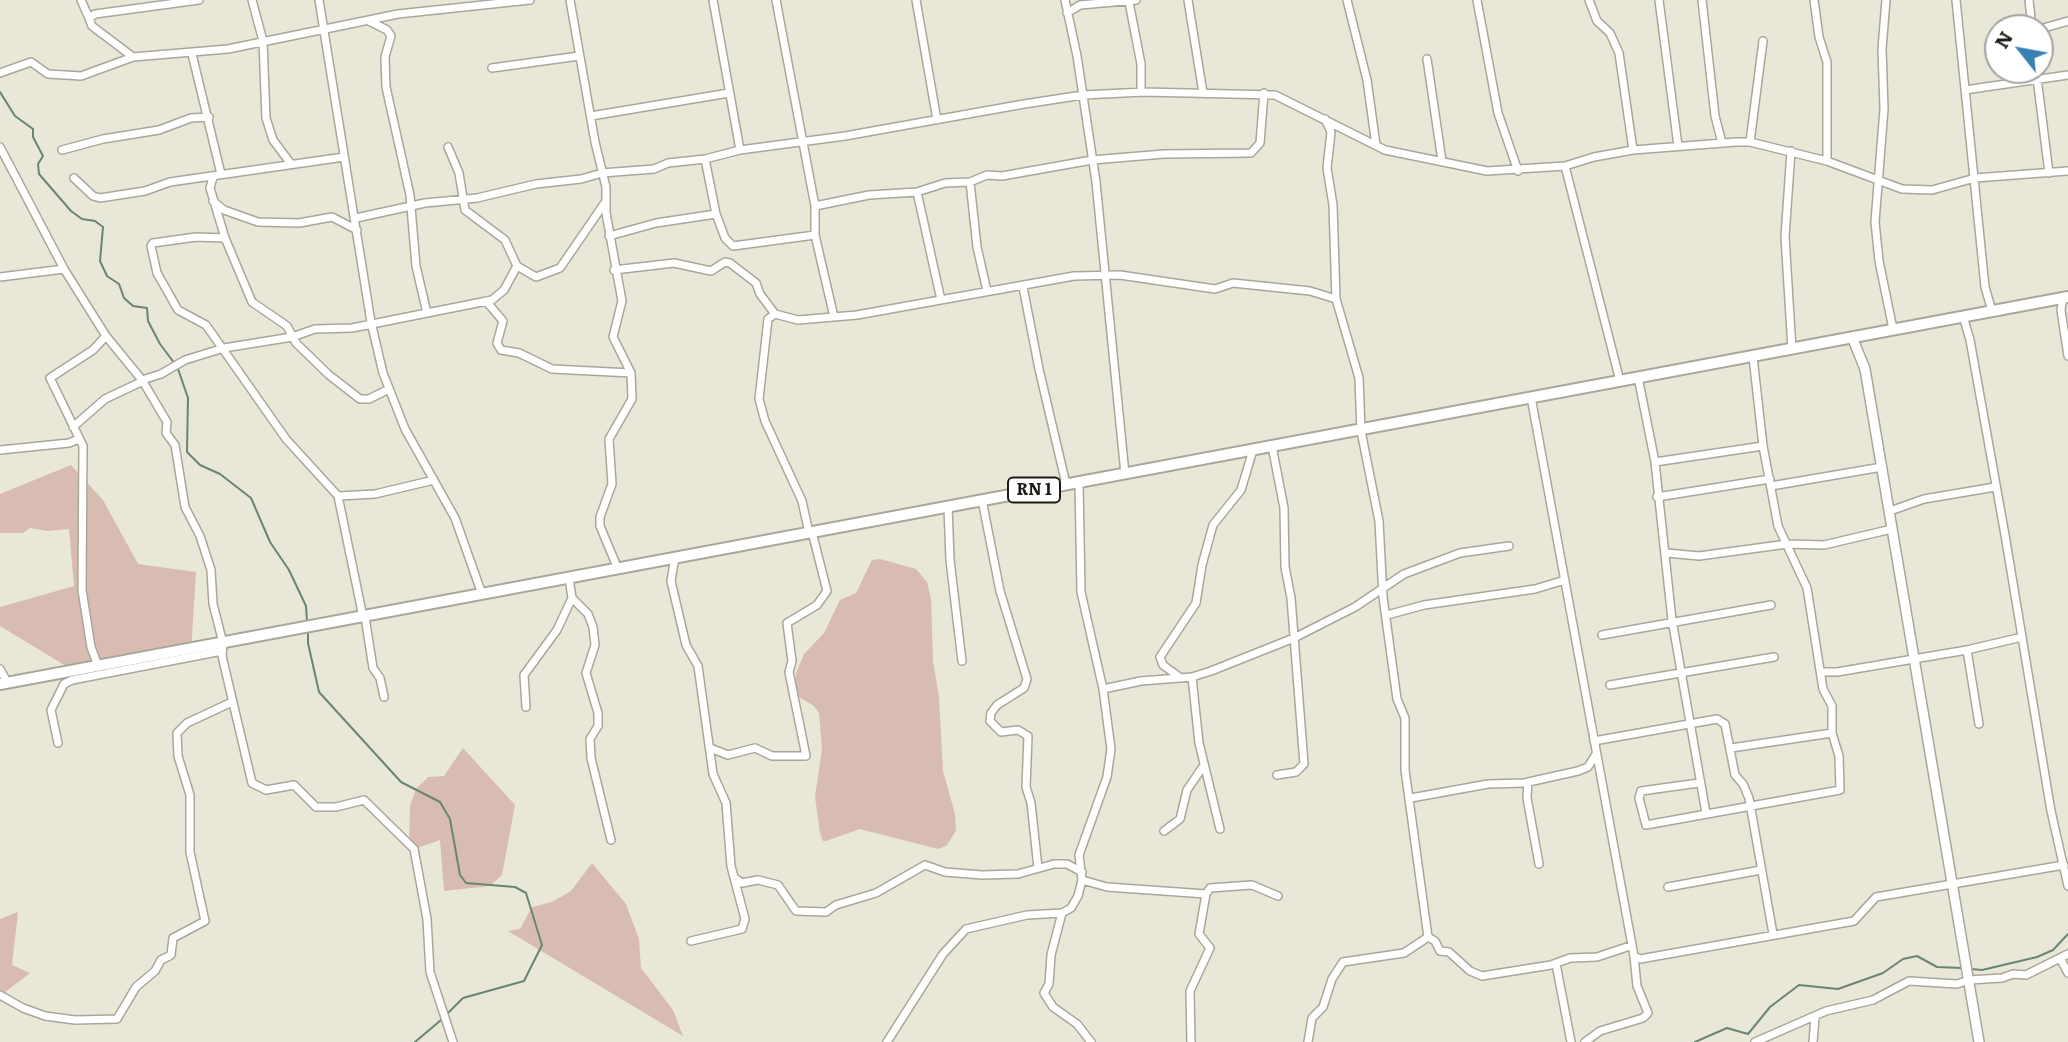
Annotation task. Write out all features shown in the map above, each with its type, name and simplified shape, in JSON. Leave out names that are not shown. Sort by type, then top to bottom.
[{"type":"main road","name":"RN 1","points":[[3,683],[223,647],[675,557],[1361,431],[2065,297]]},
{"type":"street","points":[[81,0],[92,26],[134,57]]},
{"type":"street","points":[[89,18],[95,14],[199,0]]},
{"type":"street","points":[[252,0],[263,41],[267,118],[273,140],[291,164]]},
{"type":"street","points":[[319,0],[326,30],[371,323],[389,389],[405,429],[455,518],[482,594]]},
{"type":"street","points":[[0,73],[31,62],[59,77],[81,76],[134,57],[192,54],[369,20],[491,1],[530,0]]},
{"type":"street","points":[[569,0],[602,173],[614,270],[622,301],[613,337],[631,373],[632,399],[609,439],[611,484],[600,517],[600,526],[618,569]]},
{"type":"street","points":[[713,0],[740,150]]},
{"type":"street","points":[[776,0],[815,206],[816,235],[834,317]]},
{"type":"street","points":[[916,0],[937,120]]},
{"type":"street","points":[[1065,0],[1092,160],[1125,474]]},
{"type":"street","points":[[1188,0],[1203,93]]},
{"type":"street","points":[[1347,0],[1367,80],[1376,145]]},
{"type":"street","points":[[1477,0],[1498,113],[1518,171]]},
{"type":"street","points":[[1589,0],[1597,21],[1610,33],[1619,53],[1633,150]]},
{"type":"street","points":[[1659,0],[1678,146]]},
{"type":"street","points":[[1702,0],[1715,116],[1722,143]]},
{"type":"street","points":[[1814,0],[1819,37],[1827,62],[1827,161]]},
{"type":"street","points":[[1886,0],[1882,49],[1884,108],[1875,204],[1876,240],[1893,329]]},
{"type":"street","points":[[1956,0],[1985,287],[1992,311]]},
{"type":"street","points":[[1067,13],[1080,5],[1133,1],[1140,64],[1140,92]]},
{"type":"street","points":[[369,20],[387,30],[391,36],[385,57],[386,87],[410,207],[416,266],[427,313]]},
{"type":"street","points":[[1750,142],[1763,41]]},
{"type":"street","points":[[192,54],[221,174]]},
{"type":"street","points":[[492,68],[579,56]]},
{"type":"street","points":[[1427,59],[1441,161]]},
{"type":"street","points":[[1965,90],[2004,84]]},
{"type":"street","points":[[2038,84],[2049,173]]},
{"type":"street","points":[[356,218],[536,184],[581,179],[602,173],[654,169],[668,163],[705,159],[801,140],[1083,95],[1140,92],[1275,95],[1403,156],[1488,171],[1565,166],[1594,156],[1633,150],[1750,142],[1827,161],[1902,189],[1931,190],[1975,178],[2068,171]]},
{"type":"street","points":[[591,116],[729,93]]},
{"type":"street","points":[[815,206],[869,195],[917,192],[945,183],[970,182],[987,175],[1002,176],[1092,160],[1251,153],[1260,143],[1264,93]]},
{"type":"street","points":[[62,150],[103,139],[159,130],[191,118],[209,117]]},
{"type":"street","points":[[1325,119],[1331,132],[1327,168],[1333,205],[1336,299],[1359,378],[1361,431],[1379,521],[1382,587],[1397,699],[1405,718],[1405,770],[1428,937]]},
{"type":"street","points":[[0,147],[64,269],[106,336],[142,381],[167,422],[166,433],[175,444],[185,507],[201,536],[211,570],[213,604],[250,779],[254,786],[266,790],[295,785],[316,807],[364,800],[388,822],[401,840],[414,849],[427,919],[430,972],[453,1042]]},
{"type":"street","points":[[448,147],[459,173],[462,199],[471,216],[488,225],[510,247],[517,265],[536,277],[557,270],[606,201]]},
{"type":"street","points":[[1791,151],[1785,237],[1792,349]]},
{"type":"street","points":[[74,178],[85,191],[100,198],[145,191],[170,182],[344,157]]},
{"type":"street","points":[[705,159],[716,214],[725,238],[733,246],[816,235]]},
{"type":"street","points":[[1565,166],[1620,381]]},
{"type":"street","points":[[213,177],[210,188],[225,238],[248,296],[260,310],[287,326],[292,337],[329,375],[360,399],[369,399],[389,389]]},
{"type":"street","points":[[970,182],[977,247],[987,291]]},
{"type":"street","points":[[917,192],[941,300]]},
{"type":"street","points":[[214,201],[224,210],[258,222],[299,223],[332,217],[349,223],[357,230]]},
{"type":"street","points":[[609,236],[656,223],[716,214]]},
{"type":"street","points":[[225,238],[196,237],[153,243],[151,246],[157,273],[178,310],[198,318],[225,348],[286,439],[338,496],[373,668],[380,678],[384,696]]},
{"type":"street","points":[[614,270],[674,263],[711,271],[725,262],[730,263],[756,283],[760,294],[775,314],[798,320],[834,317],[1023,287],[1074,276],[1119,275],[1214,289],[1233,283],[1269,289],[1310,291],[1336,299]]},
{"type":"street","points":[[74,427],[105,399],[186,360],[225,348],[292,337],[315,329],[352,328],[486,301],[499,296],[517,265]]},
{"type":"street","points":[[0,278],[64,269]]},
{"type":"street","points":[[1023,287],[1066,484]]},
{"type":"street","points":[[2065,297],[2061,310],[2068,356]]},
{"type":"street","points":[[486,301],[503,321],[497,343],[501,350],[519,353],[552,369],[631,373]]},
{"type":"street","points":[[710,748],[728,755],[755,748],[772,756],[806,756],[789,672],[792,661],[787,623],[817,605],[827,592],[802,501],[765,421],[759,399],[768,319],[775,314]]},
{"type":"street","points":[[1963,316],[1970,340],[2051,811],[2068,886]]},
{"type":"street","points":[[98,666],[91,647],[82,590],[83,446],[50,378],[93,350],[106,336]]},
{"type":"street","points":[[1852,337],[1865,369],[1890,511],[1901,595],[1954,884],[1979,1042]]},
{"type":"street","points":[[1699,783],[1642,791],[1639,798],[1646,825],[1840,790],[1839,755],[1832,733],[1832,706],[1823,689],[1807,588],[1778,526],[1763,446],[1753,356]]},
{"type":"street","points":[[1638,377],[1655,462],[1657,497],[1667,553],[1672,620],[1706,813]]},
{"type":"street","points":[[1531,397],[1630,946],[1634,956],[1637,986],[1648,1013],[1643,1018],[1600,1031],[1585,1042]]},
{"type":"street","points":[[0,450],[69,443],[79,439]]},
{"type":"street","points":[[1272,446],[1284,508],[1285,567],[1291,598],[1304,764],[1296,772],[1277,775]]},
{"type":"street","points":[[1655,462],[1763,446]]},
{"type":"street","points":[[1178,677],[1163,665],[1160,657],[1196,603],[1202,565],[1213,525],[1241,490],[1253,450]]},
{"type":"street","points":[[1657,497],[1882,467]]},
{"type":"street","points":[[338,496],[375,494],[434,480]]},
{"type":"street","points":[[887,1042],[943,954],[965,929],[1027,915],[1062,913],[1075,903],[1082,876],[1079,855],[1111,761],[1103,689],[1081,592],[1079,482]]},
{"type":"street","points":[[1890,511],[1902,510],[1923,499],[1995,487]]},
{"type":"street","points":[[982,500],[1000,590],[1027,679],[1024,688],[997,705],[991,713],[990,721],[1001,732],[1018,730],[1028,736],[1026,787],[1031,803],[1038,868]]},
{"type":"street","points":[[948,506],[950,560],[962,661]]},
{"type":"street","points":[[1667,553],[1699,556],[1787,544],[1824,545],[1892,528]]},
{"type":"street","points":[[1103,689],[1192,677],[1294,638],[1356,607],[1404,574],[1460,553],[1509,546]]},
{"type":"street","points":[[675,557],[671,581],[686,645],[698,666],[713,774],[726,803],[734,878],[745,926],[726,934],[691,941]]},
{"type":"street","points":[[526,707],[524,675],[557,630],[572,598],[569,578]]},
{"type":"street","points":[[1387,615],[1439,603],[1535,589],[1565,580]]},
{"type":"street","points":[[572,598],[588,614],[593,627],[595,645],[586,673],[598,713],[598,726],[590,739],[591,758],[611,840]]},
{"type":"street","points":[[1602,635],[1672,620],[1771,606]]},
{"type":"street","points":[[1822,671],[1837,672],[1967,650],[2022,637]]},
{"type":"street","points":[[58,743],[51,710],[64,684],[223,647]]},
{"type":"street","points":[[1967,650],[1979,724]]},
{"type":"street","points":[[1610,685],[1774,657]]},
{"type":"street","points":[[0,669],[3,683]]},
{"type":"street","points":[[1192,677],[1204,765],[1220,829]]},
{"type":"street","points":[[0,995],[23,1009],[45,1016],[75,1020],[117,1019],[136,987],[155,971],[161,960],[171,956],[173,938],[205,920],[190,852],[190,795],[178,756],[177,733],[187,723],[232,702]]},
{"type":"street","points":[[1594,741],[1690,723],[1722,720],[1729,733],[1735,775],[1746,789],[1773,934]]},
{"type":"street","points":[[1731,748],[1832,733]]},
{"type":"street","points":[[1411,799],[1488,784],[1528,782],[1588,767],[1597,754]]},
{"type":"street","points":[[1164,831],[1180,819],[1188,790],[1204,765]]},
{"type":"street","points":[[1528,782],[1527,798],[1539,864]]},
{"type":"street","points":[[734,878],[742,883],[758,880],[778,885],[796,911],[826,912],[835,905],[876,893],[925,864],[945,872],[982,875],[1018,874],[1068,864],[1082,876],[1107,887],[1206,894]]},
{"type":"street","points":[[1634,956],[1640,959],[1854,921],[1876,897],[1954,884],[1963,879],[1998,877],[2049,865],[2064,865]]},
{"type":"street","points":[[1668,887],[1762,870]]},
{"type":"street","points":[[1191,1042],[1190,991],[1210,948],[1199,934],[1206,894],[1210,888],[1252,885],[1279,896]]},
{"type":"street","points":[[1062,913],[1051,955],[1052,969],[1045,998],[1077,1024],[1091,1042]]},
{"type":"street","points":[[1428,937],[1435,941],[1440,951],[1449,952],[1470,971],[1482,976],[1556,964],[1630,946]]},
{"type":"street","points":[[1308,1042],[1312,1018],[1323,1007],[1332,979],[1343,962],[1404,953],[1428,937]]},
{"type":"street","points":[[1755,1042],[1815,1017],[1873,1000],[1909,981],[1940,985],[1968,977],[2026,975],[2064,956],[2068,974]]},
{"type":"street","points":[[1556,964],[1571,1042]]},
{"type":"street","points":[[1813,1042],[1815,1017]]},
{"type":"shaded area","points":[[71,465],[103,500],[138,564],[196,572],[191,652],[79,674],[0,626],[0,607],[74,586],[69,529],[48,531],[30,528],[23,533],[0,533],[0,494]]},
{"type":"shaded area","points":[[880,559],[916,569],[927,582],[931,599],[933,661],[939,697],[943,771],[955,814],[956,831],[946,846],[938,849],[860,829],[826,841],[823,841],[820,833],[815,797],[822,749],[819,713],[814,706],[799,697],[795,680],[804,654],[824,633],[840,600],[856,593],[872,560]]},
{"type":"shaded area","points":[[463,748],[515,805],[502,875],[490,886],[444,891],[440,840],[409,851],[410,806],[416,789],[428,777],[444,776]]},
{"type":"shaded area","points":[[592,863],[626,904],[639,939],[641,968],[673,1010],[683,1036],[508,931],[520,929],[532,907],[552,902],[571,891]]},
{"type":"shaded area","points":[[18,912],[12,965],[30,973],[0,996],[0,919]]},
{"type":"waterway","points":[[0,92],[15,116],[33,129],[33,137],[43,156],[38,164],[39,174],[71,211],[82,219],[95,221],[103,227],[100,261],[107,276],[119,284],[124,298],[133,306],[147,308],[148,321],[175,364]]},
{"type":"waterway","points":[[178,369],[188,398],[187,452],[200,465],[220,474],[251,498],[270,542],[289,570],[306,606],[307,622]]},
{"type":"waterway","points":[[308,632],[319,692],[401,782],[440,802],[450,819],[460,875],[466,883],[515,887],[526,893],[542,945],[524,981],[463,998],[448,1013]]},
{"type":"waterway","points":[[1971,969],[1982,970],[2037,957],[2053,950],[2068,934]]},
{"type":"waterway","points":[[1695,1042],[1727,1028],[1748,1034],[1770,1007],[1799,985],[1838,989],[1883,973],[1903,959],[1917,956],[1937,967],[1962,968]]},
{"type":"waterway","points":[[415,1042],[441,1020]]}]
